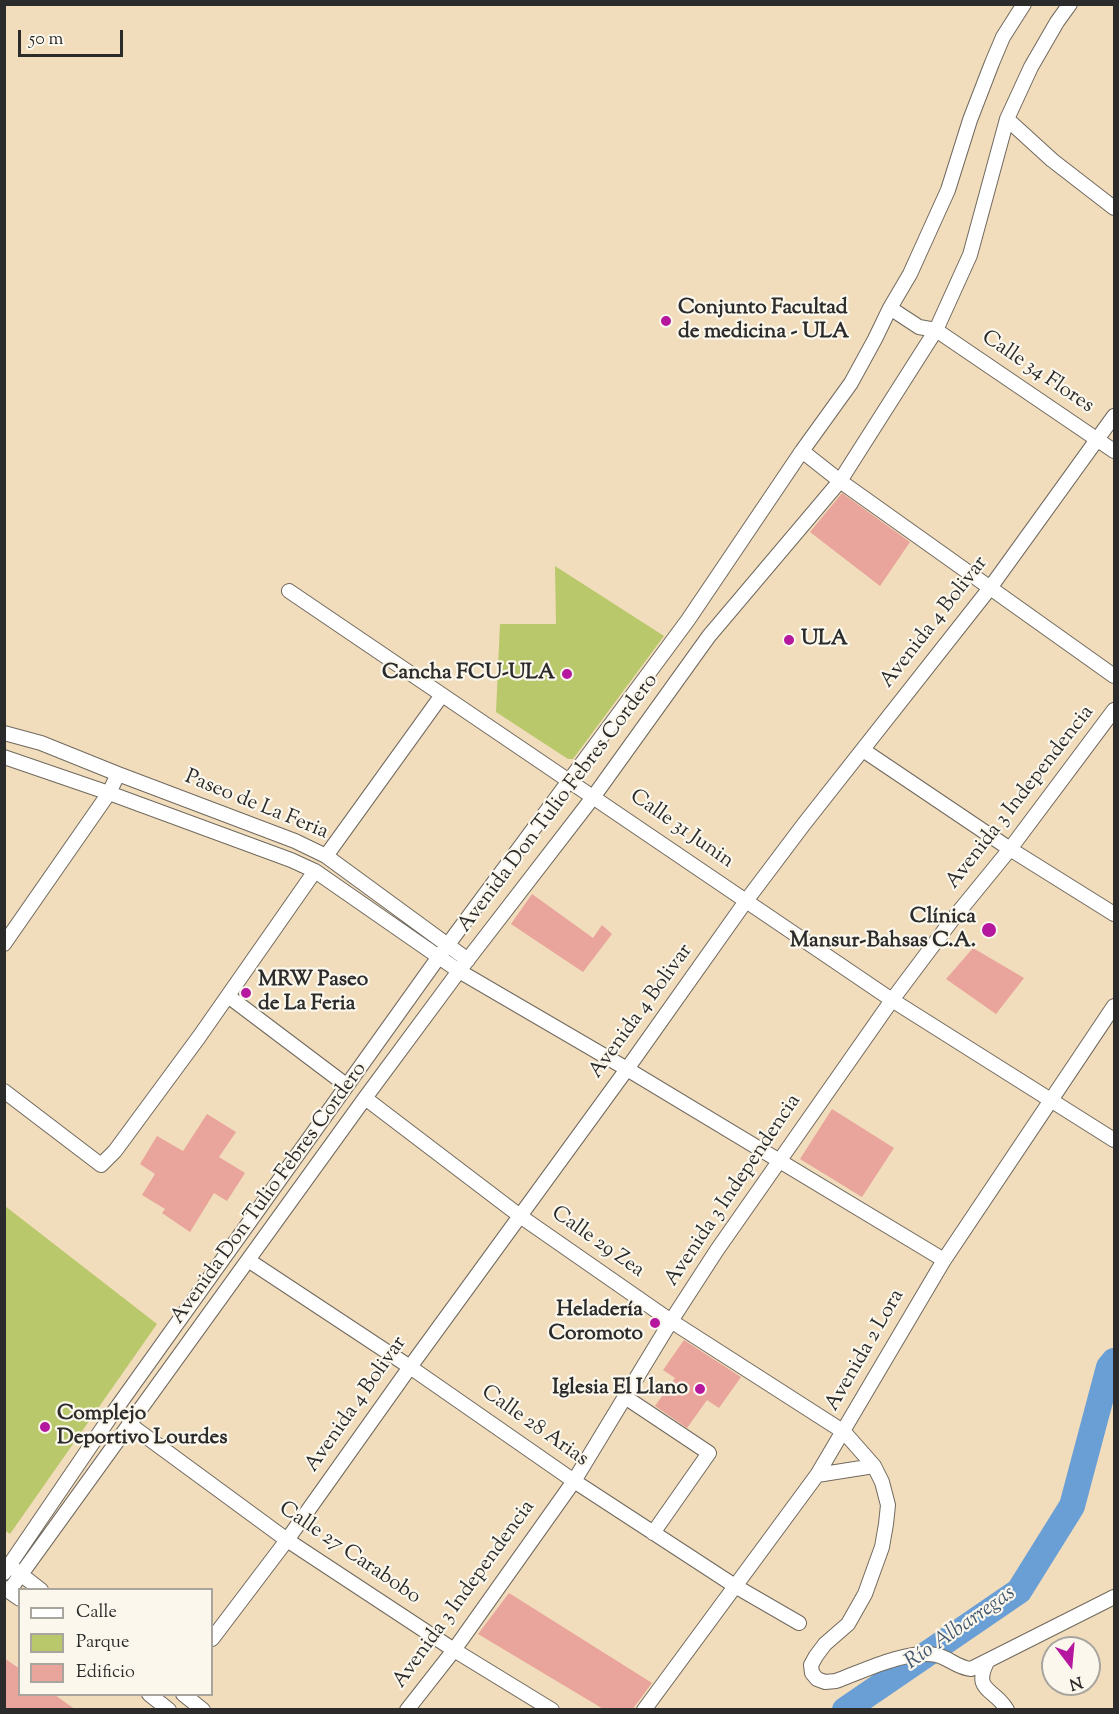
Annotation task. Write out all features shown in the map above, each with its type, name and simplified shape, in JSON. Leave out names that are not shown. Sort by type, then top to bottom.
[{"type":"street","name":"Avenida Don Tulio Febres Cordero","points":[[11,1592],[10,1569],[113,1413],[438,958],[688,620],[851,383],[910,274],[948,190],[970,120],[995,54],[1024,4]]},
{"type":"street","name":"Avenida Don Tulio Febres Cordero","points":[[10,1569],[129,1424],[365,1098],[594,796],[709,636],[840,481],[936,330],[970,255],[1007,119],[1031,68],[1070,4]]},
{"type":"street","points":[[1007,119],[1052,160],[1114,208]]},
{"type":"street","name":"Calle 34 Flores","points":[[890,308],[919,327],[936,330],[1114,451]]},
{"type":"street","name":"Avenida 4 Bolivar","points":[[213,1638],[287,1540],[746,901],[990,588],[1114,416]]},
{"type":"street","points":[[802,452],[1114,676]]},
{"type":"street","name":"Calle 31 Junin","points":[[289,591],[892,1000],[1114,1140]]},
{"type":"street","points":[[326,856],[442,695]]},
{"type":"street","name":"Avenida 3 Independencia","points":[[407,1710],[454,1650],[574,1481],[671,1321],[778,1161],[892,1000],[951,921],[1010,849],[1114,710]]},
{"type":"street","name":"Paseo de La Feria","points":[[4,733],[41,742],[118,774],[295,841],[326,856],[447,946],[464,966]]},
{"type":"street","points":[[863,750],[1010,849],[1114,914]]},
{"type":"street","name":"Paseo de La Feria","points":[[4,758],[109,793],[291,860],[315,871],[438,958],[464,966]]},
{"type":"street","points":[[4,944],[109,793],[118,774]]},
{"type":"street","points":[[4,1091],[101,1165],[115,1150],[228,996],[315,871]]},
{"type":"street","points":[[464,966],[627,1069],[944,1260]]},
{"type":"street","points":[[228,996],[346,1085]]},
{"type":"street","name":"Avenida 2 Lora","points":[[644,1710],[817,1475],[944,1260],[1114,1006]]},
{"type":"street","name":"Calle 29 Zea","points":[[365,1098],[520,1216],[671,1321],[844,1432],[874,1466],[882,1482],[888,1505],[882,1547],[865,1594],[848,1624],[825,1644],[816,1656],[812,1665],[812,1674],[817,1679],[825,1682],[836,1681],[913,1655],[938,1655],[963,1668],[971,1669],[987,1662]]},
{"type":"street","name":"Calle 28 Arias","points":[[248,1260],[410,1367],[574,1481],[735,1586],[799,1623]]},
{"type":"street","points":[[625,1397],[709,1453],[653,1533]]},
{"type":"street","name":"Calle 27 Carabobo","points":[[129,1424],[287,1540],[454,1650],[552,1710]]},
{"type":"street","points":[[817,1475],[874,1466]]},
{"type":"street","points":[[10,1569],[38,1588]]},
{"type":"street","points":[[1007,1710],[998,1698],[987,1691],[983,1682],[981,1673],[987,1662],[1114,1597]]},
{"type":"street","points":[[151,1696],[165,1705]]},
{"type":"street","points":[[184,1696],[203,1710]]},
{"type":"green space","name":"Cancha FCU-ULA","points":[[555,566],[664,636],[573,759],[568,759],[496,712],[500,624],[556,624]]},
{"type":"green space","name":"Complejo Deportivo Lourdes","points":[[5,1206],[157,1324],[10,1534],[4,1530]]},
{"type":"building","points":[[842,493],[910,542],[880,586],[810,532]]},
{"type":"building","points":[[532,894],[593,938],[602,925],[612,934],[583,972],[511,924]]},
{"type":"building","points":[[973,948],[1024,978],[996,1014],[946,979]]},
{"type":"building","points":[[832,1109],[894,1148],[862,1197],[800,1159]]},
{"type":"building","points":[[207,1114],[236,1132],[219,1157],[245,1173],[227,1201],[214,1193],[190,1232],[162,1213],[165,1209],[142,1195],[155,1174],[140,1164],[157,1136],[183,1151]]},
{"type":"building","name":"Iglesia El Llano","points":[[684,1340],[741,1377],[719,1408],[707,1400],[687,1428],[655,1406],[675,1378],[663,1370]]},
{"type":"building","points":[[509,1593],[652,1683],[632,1710],[605,1710],[478,1634]]},
{"type":"building","points":[[4,1658],[18,1668],[18,1696],[56,1696],[76,1710],[4,1710]]},
{"type":"waterway","name":"Río Albarregas","points":[[845,1710],[1019,1591],[1072,1506],[1109,1367],[1114,1361]]},
{"type":"place","name":"Conjunto Facultad de medicina - ULA","points":[[666,321]]},
{"type":"place","name":"ULA","points":[[789,640]]},
{"type":"place","name":"Cancha FCU-ULA","points":[[567,674]]},
{"type":"place","name":"Clínica Mansur-Bahsas C.A.","points":[[989,930]]},
{"type":"place","name":"MRW Paseo de La Feria","points":[[246,993]]},
{"type":"place","name":"Heladería Coromoto","points":[[655,1323]]},
{"type":"place","name":"Iglesia El Llano","points":[[700,1389]]},
{"type":"place","name":"Complejo Deportivo Lourdes","points":[[45,1427]]}]
